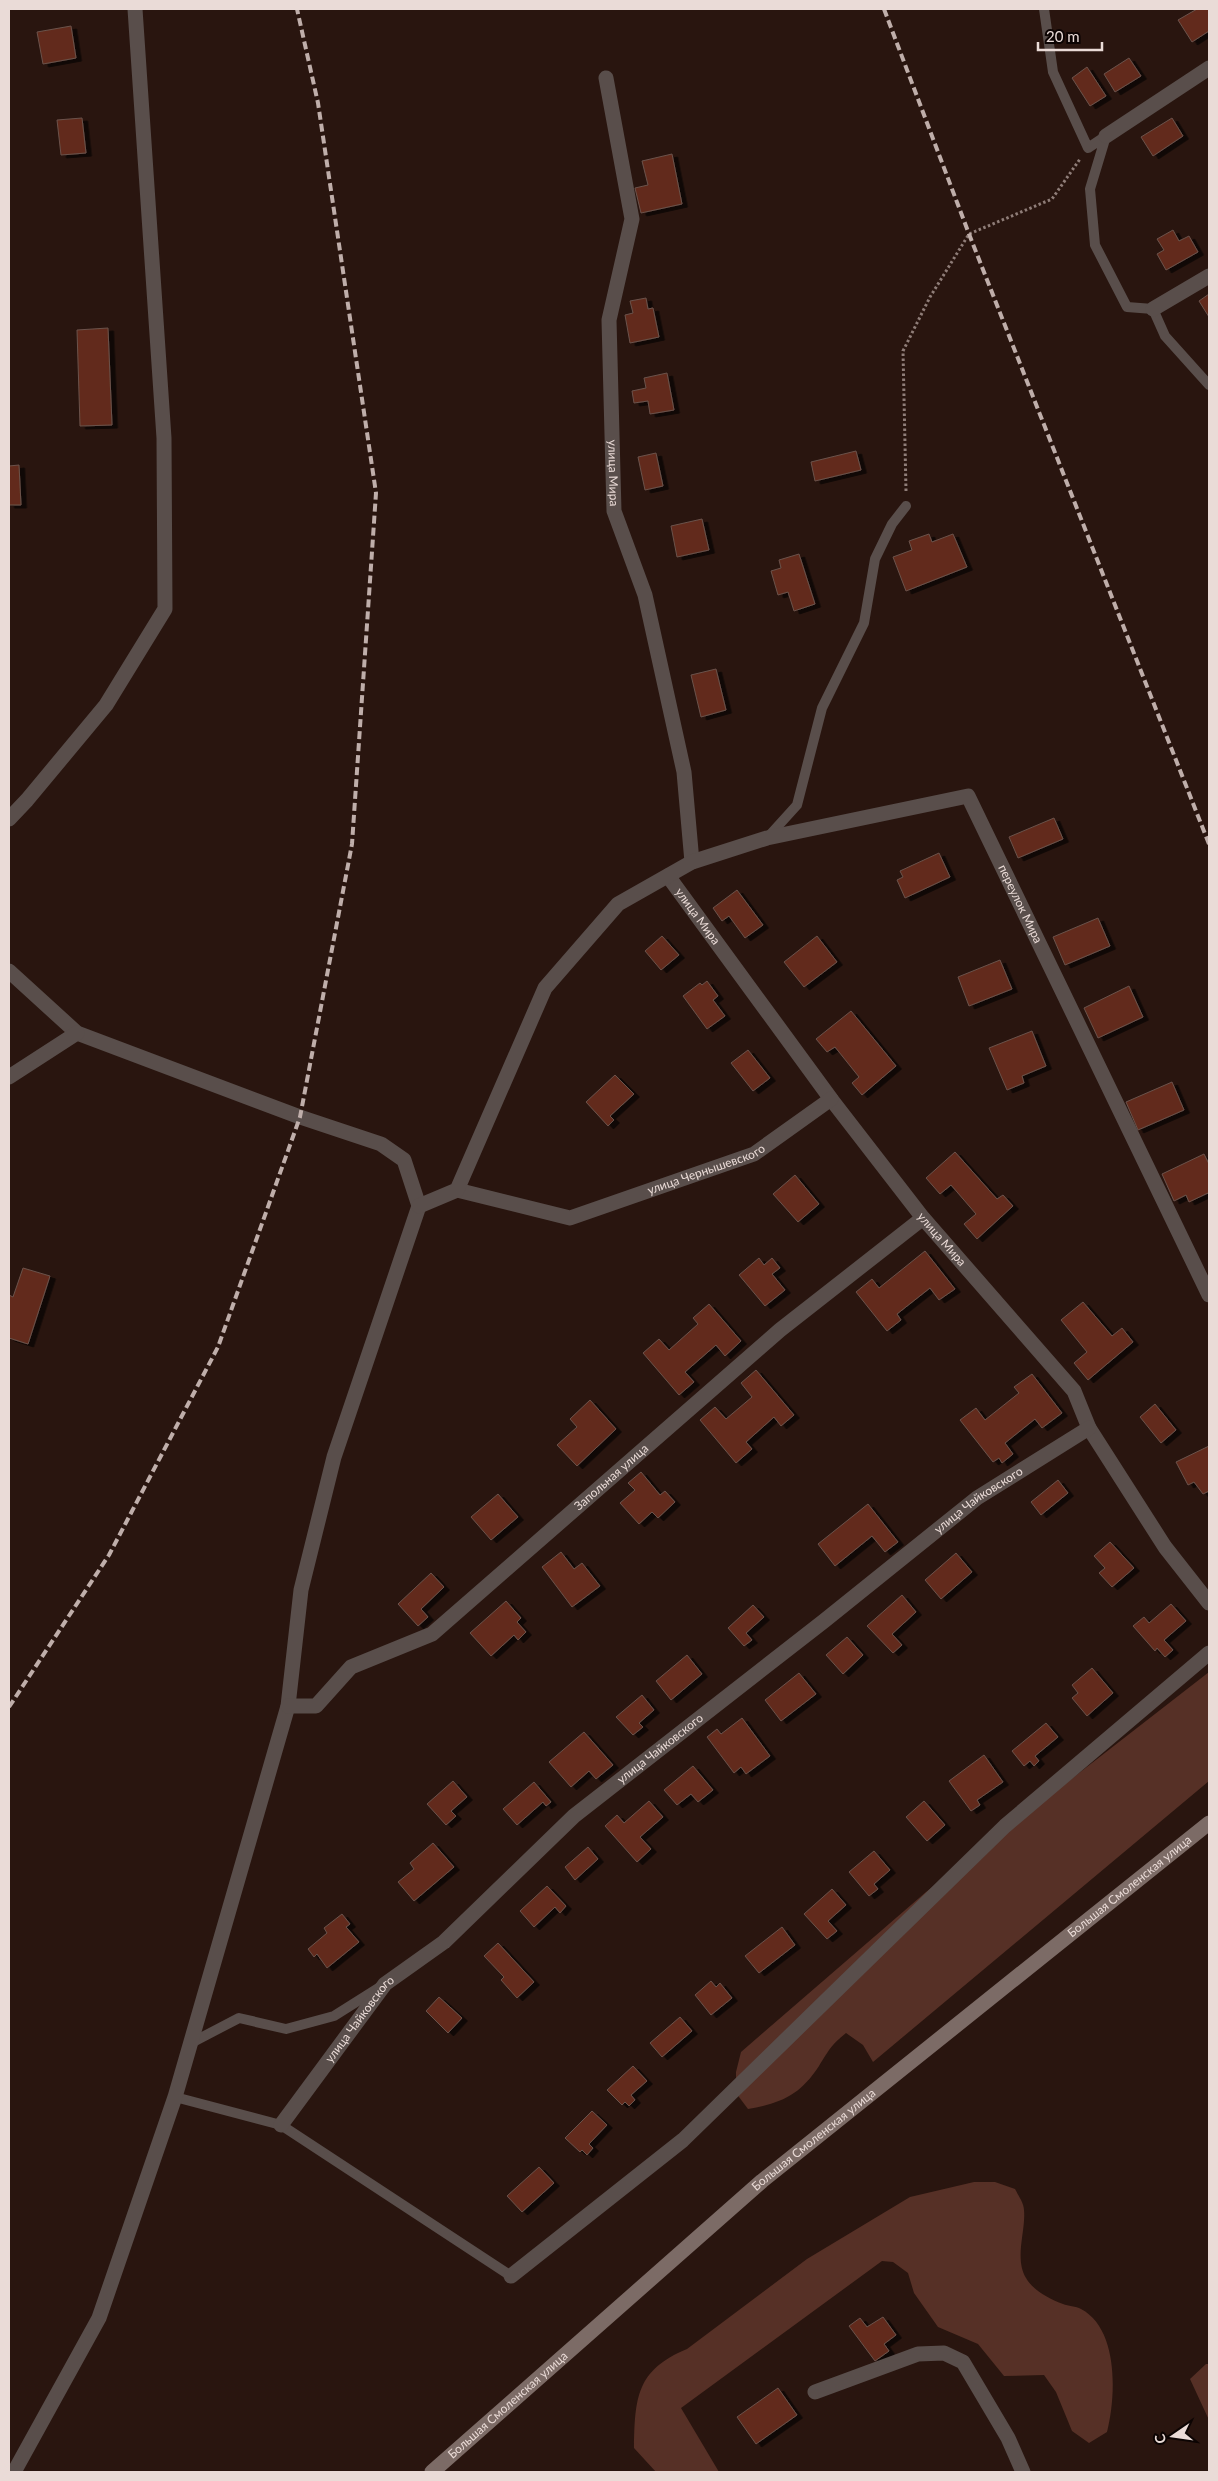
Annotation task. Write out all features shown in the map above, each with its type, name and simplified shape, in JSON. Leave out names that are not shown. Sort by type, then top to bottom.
[{"type":"main road","name":"Большая Смоленская улица","points":[[432,2472],[762,2181],[1209,1823]]},
{"type":"street","points":[[9,819],[106,705],[165,609],[164,438],[135,9]]},
{"type":"street","points":[[1106,136],[1209,68]]},
{"type":"street","name":"улица Мира","points":[[606,78],[632,219],[609,320],[614,512],[645,595],[684,772],[692,862]]},
{"type":"street","points":[[1154,309],[1209,276]]},
{"type":"street","name":"переулок Мира","points":[[458,1190],[545,988],[618,904],[692,862],[767,838],[968,796],[1209,1295]]},
{"type":"street","name":"улица Мира","points":[[668,876],[831,1098],[923,1218],[1074,1391],[1089,1428],[1165,1547],[1209,1603]]},
{"type":"street","points":[[9,971],[77,1033],[300,1117],[381,1144],[404,1160],[419,1206],[334,1457],[301,1590],[288,1706],[175,2097],[99,2318],[14,2472]]},
{"type":"street","points":[[9,1077],[77,1033]]},
{"type":"street","name":"улица Чернышевского","points":[[458,1190],[570,1218],[754,1154],[831,1098]]},
{"type":"street","points":[[419,1206],[458,1190]]},
{"type":"street","name":"Запольная улица","points":[[288,1706],[316,1706],[351,1667],[432,1634],[780,1330],[923,1218]]},
{"type":"street","name":"улица Чайковского","points":[[281,2125],[385,1984],[444,1942],[574,1816],[824,1621],[977,1498],[1089,1428]]},
{"type":"street","points":[[511,2276],[683,2140],[1005,1826],[1209,1653]]},
{"type":"street","points":[[815,2392],[918,2354],[944,2353],[963,2362],[1008,2438],[1023,2472]]},
{"type":"lane","points":[[1044,9],[1053,72],[1088,148],[1106,136]]},
{"type":"lane","points":[[1106,136],[1090,189],[1096,245],[1128,307],[1154,309],[1165,336],[1209,385]]},
{"type":"lane","points":[[767,838],[798,805],[822,708],[864,623],[875,559],[892,524],[906,506]]},
{"type":"lane","points":[[191,2043],[239,2018],[286,2029],[334,2016],[385,1984]]},
{"type":"lane","points":[[175,2097],[281,2125],[511,2276]]},
{"type":"path","points":[[906,506],[903,352],[922,313],[969,234],[1052,199],[1088,148]]},
{"type":"shaded area","points":[[1209,1672],[1209,1781],[873,2062],[863,2045],[846,2033],[834,2044],[812,2076],[797,2091],[771,2104],[748,2109],[736,2093],[736,2072],[741,2052],[926,1892]]},
{"type":"shaded area","points":[[974,2182],[995,2182],[1015,2189],[1024,2207],[1021,2262],[1026,2278],[1037,2290],[1047,2297],[1081,2309],[1093,2319],[1102,2332],[1112,2365],[1113,2383],[1107,2432],[1089,2443],[1072,2431],[1056,2392],[1044,2375],[1004,2376],[978,2344],[938,2327],[914,2293],[908,2273],[893,2262],[882,2261],[681,2408],[719,2472],[656,2472],[634,2448],[638,2400],[648,2376],[657,2366],[687,2349],[807,2259],[910,2197]]},
{"type":"shaded area","points":[[1206,2364],[1209,2364],[1209,2420],[1190,2379]]},
{"type":"building","points":[[1197,9],[1209,9],[1209,31],[1192,42],[1178,20]]},
{"type":"building","points":[[71,26],[76,58],[43,64],[37,32]]},
{"type":"building","points":[[1129,58],[1141,76],[1115,92],[1104,74]]},
{"type":"building","points":[[1087,67],[1106,96],[1090,106],[1072,78]]},
{"type":"building","points":[[82,118],[86,153],[61,155],[57,120]]},
{"type":"building","points":[[1172,118],[1183,136],[1153,156],[1141,137]]},
{"type":"building","points":[[672,154],[682,204],[641,213],[635,188],[648,185],[642,161]]},
{"type":"building","points":[[1173,230],[1179,241],[1189,236],[1198,252],[1166,270],[1157,254],[1164,250],[1157,239]]},
{"type":"building","points":[[1209,294],[1209,317],[1199,301]]},
{"type":"building","points":[[646,298],[648,309],[653,308],[659,337],[630,343],[625,315],[633,313],[630,301]]},
{"type":"building","points":[[108,328],[112,425],[80,426],[77,330]]},
{"type":"building","points":[[667,373],[674,410],[650,414],[648,401],[634,403],[632,391],[646,388],[644,378]]},
{"type":"building","points":[[856,451],[861,470],[815,481],[811,462]]},
{"type":"building","points":[[656,453],[663,486],[645,490],[638,457]]},
{"type":"building","points":[[19,465],[21,505],[9,505],[9,466]]},
{"type":"building","points":[[702,519],[709,550],[677,557],[671,526]]},
{"type":"building","points":[[929,534],[932,542],[953,534],[967,567],[906,591],[893,557],[912,550],[909,541]]},
{"type":"building","points":[[799,554],[815,604],[794,611],[788,592],[778,595],[771,571],[781,568],[779,560]]},
{"type":"building","points":[[716,669],[726,710],[701,717],[691,675]]},
{"type":"building","points":[[1054,818],[1063,839],[1018,858],[1009,837]]},
{"type":"building","points":[[939,853],[950,877],[905,898],[897,880],[903,877],[900,871]]},
{"type":"building","points":[[737,890],[763,925],[745,938],[729,916],[722,921],[713,908]]},
{"type":"building","points":[[1098,918],[1110,946],[1065,965],[1053,937]]},
{"type":"building","points":[[662,936],[679,955],[661,970],[645,951]]},
{"type":"building","points":[[817,936],[837,962],[804,987],[784,962]]},
{"type":"building","points":[[1000,960],[1012,989],[969,1006],[958,977]]},
{"type":"building","points":[[707,981],[718,996],[713,1000],[725,1016],[707,1029],[683,996],[700,983],[702,985]]},
{"type":"building","points":[[1129,986],[1143,1017],[1098,1038],[1084,1008]]},
{"type":"building","points":[[851,1011],[896,1066],[862,1095],[852,1083],[859,1077],[835,1047],[827,1052],[816,1039]]},
{"type":"building","points":[[1032,1031],[1046,1066],[1022,1076],[1024,1083],[1007,1090],[989,1048]]},
{"type":"building","points":[[748,1050],[770,1078],[753,1091],[731,1063]]},
{"type":"building","points":[[615,1075],[634,1094],[610,1116],[614,1120],[608,1126],[586,1102]]},
{"type":"building","points":[[1172,1082],[1184,1110],[1138,1130],[1126,1102]]},
{"type":"building","points":[[955,1152],[997,1199],[1003,1195],[1013,1206],[977,1239],[964,1224],[976,1214],[951,1185],[940,1194],[926,1178]]},
{"type":"building","points":[[1204,1154],[1209,1164],[1209,1196],[1208,1193],[1189,1202],[1186,1195],[1174,1201],[1162,1174]]},
{"type":"building","points":[[795,1175],[819,1204],[798,1222],[773,1194]]},
{"type":"building","points":[[925,1251],[955,1289],[939,1300],[930,1288],[897,1314],[901,1320],[887,1331],[856,1292],[872,1279],[879,1288]]},
{"type":"building","points":[[759,1258],[764,1265],[772,1258],[780,1268],[772,1274],[785,1290],[765,1306],[739,1275]]},
{"type":"building","points":[[23,1268],[50,1276],[28,1344],[9,1338],[9,1295],[13,1297]]},
{"type":"building","points":[[1083,1302],[1112,1336],[1122,1328],[1133,1342],[1088,1380],[1074,1363],[1087,1352],[1061,1320]]},
{"type":"building","points":[[709,1304],[741,1341],[725,1356],[716,1345],[685,1372],[694,1382],[679,1395],[643,1353],[659,1339],[669,1350],[698,1324],[693,1318]]},
{"type":"building","points":[[756,1370],[794,1415],[781,1426],[774,1417],[746,1442],[752,1449],[736,1463],[700,1420],[715,1407],[726,1419],[752,1397],[741,1383]]},
{"type":"building","points":[[1032,1374],[1062,1413],[1042,1428],[1035,1419],[1005,1443],[1013,1454],[1002,1463],[999,1458],[993,1462],[960,1420],[976,1408],[985,1420],[1019,1393],[1014,1387]]},
{"type":"building","points":[[590,1400],[616,1429],[577,1466],[557,1445],[577,1427],[570,1419]]},
{"type":"building","points":[[1155,1404],[1176,1430],[1161,1443],[1140,1417]]},
{"type":"building","points":[[1209,1446],[1209,1491],[1203,1494],[1194,1482],[1188,1485],[1176,1462]]},
{"type":"building","points":[[641,1472],[660,1495],[665,1491],[675,1502],[658,1518],[652,1512],[639,1524],[620,1503],[635,1490],[628,1483]]},
{"type":"building","points":[[1058,1480],[1068,1493],[1041,1515],[1031,1502]]},
{"type":"building","points":[[498,1494],[518,1517],[491,1540],[471,1517]]},
{"type":"building","points":[[868,1504],[898,1542],[885,1552],[872,1536],[835,1566],[818,1544]]},
{"type":"building","points":[[1110,1542],[1134,1568],[1112,1587],[1099,1573],[1105,1568],[1094,1556]]},
{"type":"building","points":[[561,1552],[574,1569],[582,1563],[600,1586],[572,1607],[542,1567]]},
{"type":"building","points":[[956,1553],[972,1572],[941,1599],[925,1580]]},
{"type":"building","points":[[431,1573],[444,1587],[421,1609],[428,1617],[418,1626],[398,1604]]},
{"type":"building","points":[[902,1595],[916,1612],[892,1634],[902,1645],[893,1653],[867,1626]]},
{"type":"building","points":[[506,1601],[521,1618],[517,1622],[526,1632],[518,1640],[514,1635],[491,1656],[470,1633]]},
{"type":"building","points":[[1171,1604],[1186,1621],[1164,1640],[1173,1650],[1165,1657],[1157,1648],[1155,1651],[1133,1626],[1144,1617],[1149,1623]]},
{"type":"building","points":[[753,1605],[764,1617],[746,1633],[752,1640],[744,1646],[728,1628]]},
{"type":"building","points":[[847,1637],[863,1655],[843,1674],[826,1655]]},
{"type":"building","points":[[687,1655],[702,1674],[671,1700],[656,1681]]},
{"type":"building","points":[[1092,1668],[1113,1693],[1087,1716],[1072,1698],[1078,1693],[1072,1685]]},
{"type":"building","points":[[799,1673],[816,1694],[781,1721],[765,1700]]},
{"type":"building","points":[[642,1695],[654,1710],[639,1723],[643,1727],[633,1735],[616,1717]]},
{"type":"building","points":[[742,1718],[770,1756],[746,1774],[741,1767],[734,1773],[707,1737],[717,1729],[721,1734]]},
{"type":"building","points":[[1046,1723],[1058,1737],[1035,1756],[1039,1761],[1034,1766],[1030,1761],[1024,1766],[1012,1751]]},
{"type":"building","points":[[584,1732],[613,1765],[596,1779],[589,1771],[571,1787],[549,1762]]},
{"type":"building","points":[[984,1755],[1003,1782],[977,1800],[980,1805],[971,1811],[949,1781]]},
{"type":"building","points":[[693,1766],[713,1790],[698,1802],[691,1794],[677,1805],[664,1790]]},
{"type":"building","points":[[453,1781],[467,1797],[451,1811],[456,1816],[446,1825],[427,1804]]},
{"type":"building","points":[[534,1782],[551,1802],[546,1806],[543,1802],[517,1825],[503,1809]]},
{"type":"building","points":[[649,1801],[663,1817],[640,1837],[651,1849],[637,1862],[605,1826],[617,1815],[624,1823]]},
{"type":"building","points":[[924,1801],[945,1825],[927,1841],[906,1817]]},
{"type":"building","points":[[433,1843],[454,1867],[414,1901],[398,1882],[414,1869],[410,1863]]},
{"type":"building","points":[[588,1847],[598,1859],[575,1880],[565,1867]]},
{"type":"building","points":[[874,1851],[890,1870],[874,1884],[878,1889],[869,1896],[849,1872]]},
{"type":"building","points":[[547,1886],[566,1906],[560,1913],[555,1907],[534,1927],[520,1911]]},
{"type":"building","points":[[832,1889],[846,1905],[828,1921],[837,1931],[827,1939],[804,1914]]},
{"type":"building","points":[[342,1914],[350,1924],[346,1927],[359,1942],[327,1968],[317,1954],[314,1957],[308,1949],[327,1933],[324,1928]]},
{"type":"building","points":[[782,1927],[795,1945],[759,1973],[745,1956]]},
{"type":"building","points":[[498,1943],[534,1982],[517,1998],[501,1980],[504,1977],[484,1956]]},
{"type":"building","points":[[711,1981],[716,1987],[720,1983],[732,1998],[711,2015],[695,1995]]},
{"type":"building","points":[[439,1997],[462,2018],[448,2033],[426,2011]]},
{"type":"building","points":[[680,2017],[692,2031],[662,2057],[650,2043]]},
{"type":"building","points":[[633,2066],[647,2081],[631,2095],[635,2100],[629,2106],[625,2102],[622,2105],[607,2090]]},
{"type":"building","points":[[592,2111],[607,2125],[589,2144],[593,2148],[587,2155],[582,2150],[580,2152],[565,2138]]},
{"type":"building","points":[[539,2167],[554,2183],[522,2212],[507,2196]]},
{"type":"building","points":[[883,2317],[896,2335],[884,2344],[889,2351],[875,2361],[849,2326],[860,2318],[867,2327]]},
{"type":"building","points":[[778,2388],[797,2415],[756,2444],[737,2417]]},
{"type":"railway","points":[[9,1707],[109,1555],[218,1347],[300,1117],[352,844],[376,493],[318,103],[297,9]]},
{"type":"railway","points":[[884,9],[969,234],[1209,844]]}]
